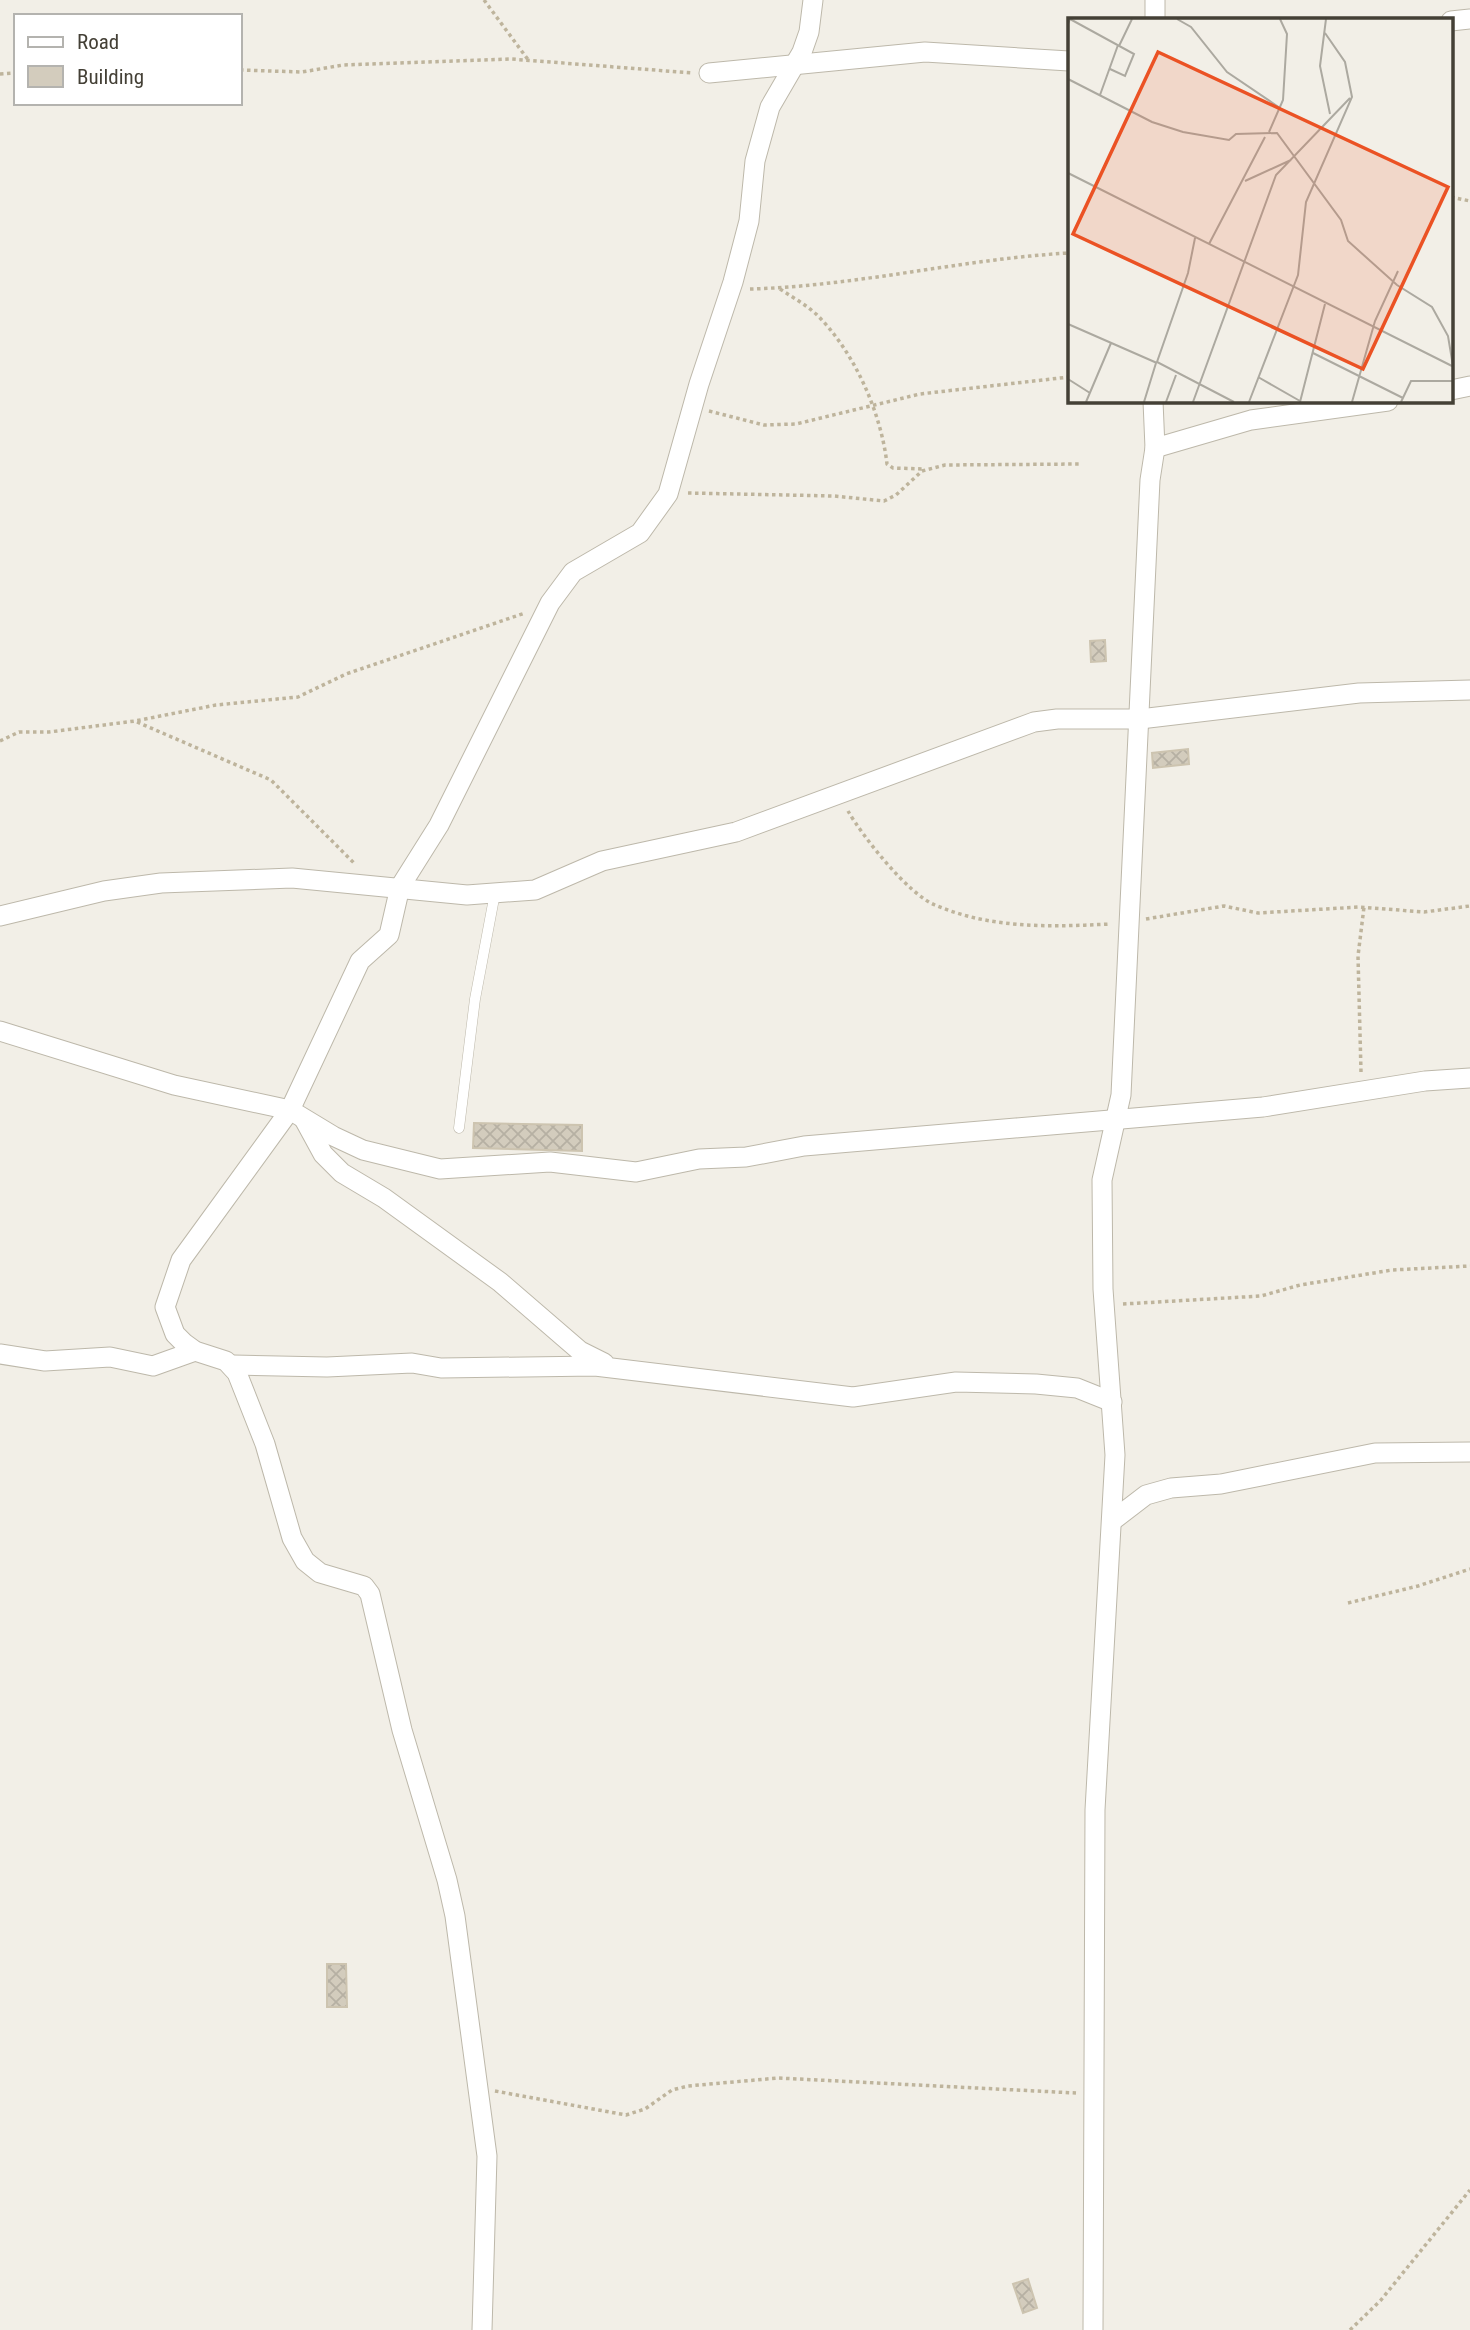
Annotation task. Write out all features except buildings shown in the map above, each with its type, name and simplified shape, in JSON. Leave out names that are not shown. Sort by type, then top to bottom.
[{"type":"street","points":[[813,0],[809,32],[770,107],[755,161],[749,221],[668,494],[640,533],[573,572],[550,603],[439,825],[400,887],[389,935],[360,961],[296,1114],[181,1260],[165,1307],[175,1334],[195,1350],[233,1365],[327,1367],[412,1363],[441,1368],[595,1366],[853,1398],[956,1382],[1036,1384],[1077,1388],[1112,1402]]},
{"type":"street","points":[[1155,0],[1155,18]]},
{"type":"street","points":[[1452,21],[1470,19]]},
{"type":"street","points":[[709,73],[925,52],[1068,61]]},
{"type":"street","points":[[1452,390],[1470,386]]},
{"type":"street","points":[[1093,2330],[1095,1810],[1115,1455],[1104,1305],[1102,1180],[1118,1118],[1150,480],[1155,448],[1153,402]]},
{"type":"street","points":[[1155,448],[1251,420],[1381,402]]},
{"type":"street","points":[[0,916],[104,891],[161,883],[292,878],[467,895],[535,890],[601,861],[736,832],[1034,722],[1057,719],[1140,719],[1359,693],[1470,690]]},
{"type":"street","points":[[0,1031],[174,1085],[296,1114],[363,1150],[440,1169],[550,1162],[636,1172],[699,1159],[746,1157],[804,1146],[1263,1107],[1470,1078]]},
{"type":"street","points":[[296,1114],[323,1154],[342,1173],[384,1198],[500,1282],[580,1351],[618,1369]]},
{"type":"street","points":[[0,1354],[45,1361],[110,1357],[153,1366],[195,1350]]},
{"type":"street","points":[[233,1365],[265,1444],[292,1538],[305,1561],[320,1573],[364,1586],[370,1594],[402,1730],[447,1880],[488,2156],[482,2330]]},
{"type":"street","points":[[1112,1521],[1146,1495],[1171,1488],[1220,1484],[1375,1454],[1470,1452]]},
{"type":"lane","points":[[459,1128],[475,999],[495,893]]},
{"type":"path","points":[[484,0],[529,61]]},
{"type":"path","points":[[242,70],[302,72],[343,65],[424,60],[529,61],[656,72],[709,73]]},
{"type":"path","points":[[1452,197],[1470,201]]},
{"type":"path","points":[[731,289],[779,287],[1020,256],[1068,253]]},
{"type":"path","points":[[779,287],[814,313],[831,331],[874,406],[886,448],[887,464],[893,468],[1081,464]]},
{"type":"path","points":[[694,406],[764,425],[796,424],[920,394],[1068,377]]},
{"type":"path","points":[[668,494],[744,493],[884,501],[896,495],[926,469]]},
{"type":"path","points":[[0,741],[19,732],[49,732],[135,721],[216,705],[298,697],[346,674],[550,603]]},
{"type":"path","points":[[135,721],[271,780],[374,885]]},
{"type":"path","points":[[838,794],[877,854],[933,905],[1004,924],[1046,927],[1127,923],[1224,906],[1258,913],[1364,907],[1424,912],[1470,906]]},
{"type":"path","points":[[1361,1092],[1358,956],[1364,907]]},
{"type":"path","points":[[1104,1305],[1261,1296],[1300,1285],[1392,1270],[1470,1266]]},
{"type":"path","points":[[1348,1603],[1418,1586],[1470,1569]]},
{"type":"path","points":[[480,2089],[626,2115],[645,2109],[672,2090],[688,2086],[778,2078],[1094,2094]]},
{"type":"path","points":[[1350,2330],[1381,2300],[1470,2190]]}]
